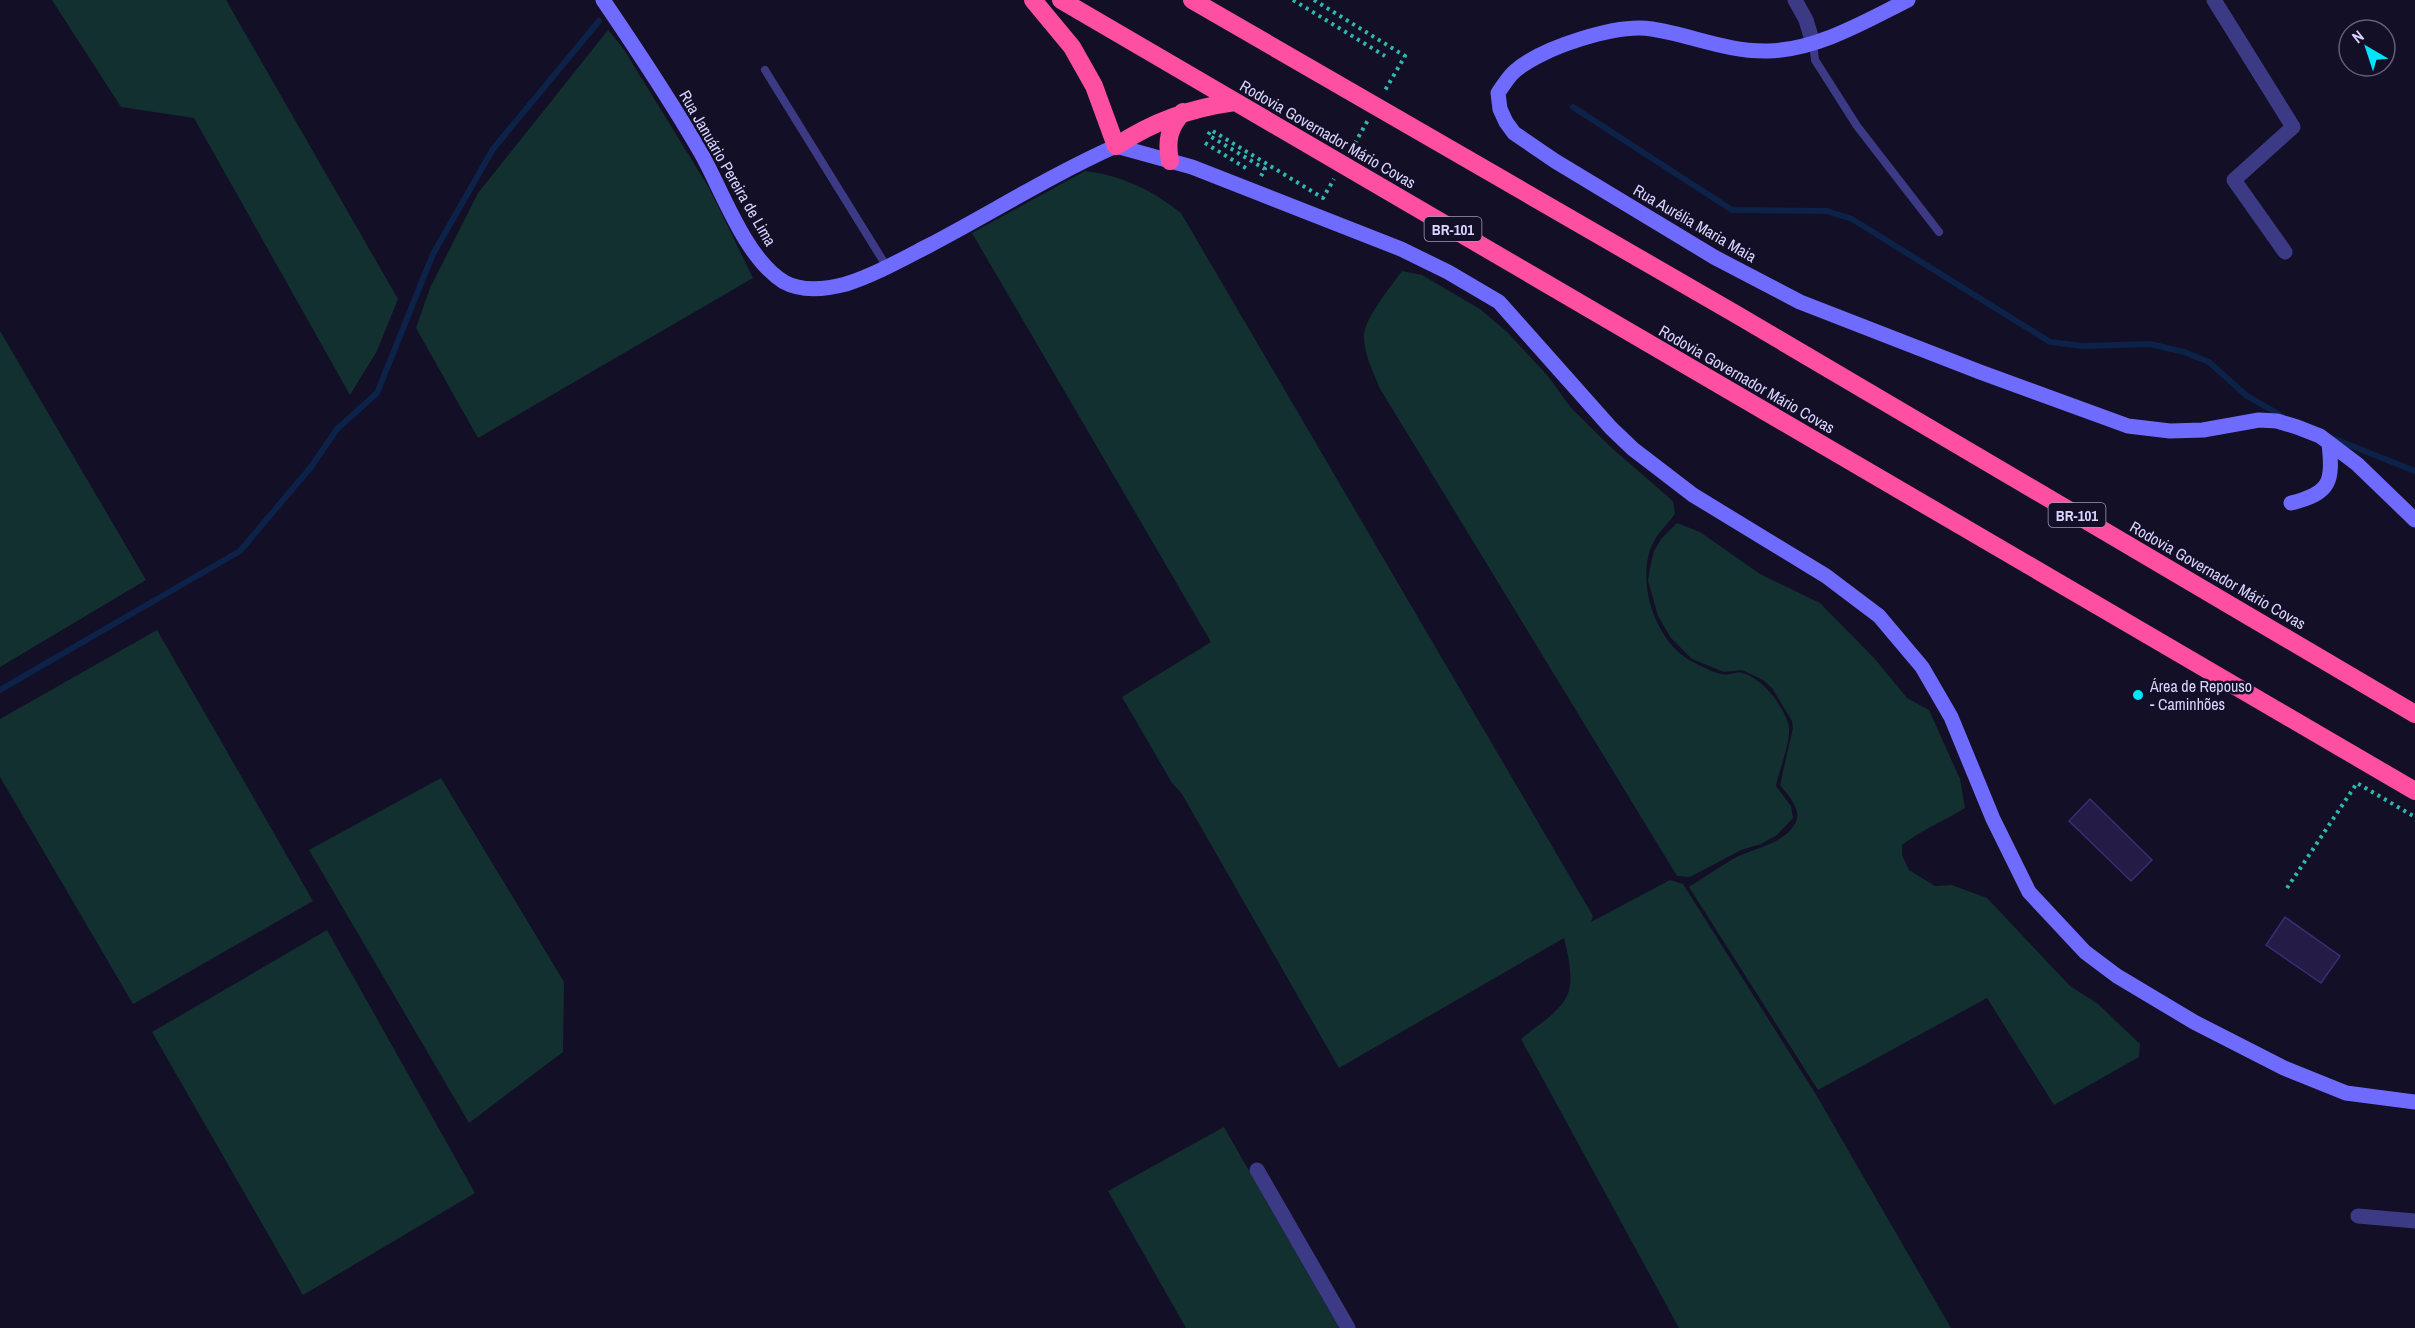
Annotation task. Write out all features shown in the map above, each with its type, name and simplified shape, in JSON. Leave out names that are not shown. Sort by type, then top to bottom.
[{"type":"highway","points":[[1033,0],[1072,48],[1095,86],[1116,146],[1137,132],[1183,112],[1235,102]]},
{"type":"highway","name":"Rodovia Governador Mário Covas","points":[[1061,0],[2415,791]]},
{"type":"highway","name":"Rodovia Governador Mário Covas","points":[[1192,0],[1728,310],[2415,714]]},
{"type":"highway","points":[[1170,160],[1169,131],[1183,112]]},
{"type":"street","name":"Rua Januário Pereira de Lima","points":[[603,0],[701,153],[761,261],[785,282],[800,288],[824,289],[847,284],[887,267],[1061,172],[1116,146]]},
{"type":"street","points":[[1795,0],[1806,20],[1813,43]]},
{"type":"street","name":"Rua Aurélia Maria Maia","points":[[1908,0],[1813,43],[1769,51],[1746,51],[1652,29],[1629,27],[1604,31],[1532,59],[1514,72],[1498,93],[1500,109],[1514,133],[1555,161],[1714,257],[1800,302],[1980,372],[2128,426],[2170,431],[2203,430],[2259,420],[2277,421],[2307,431],[2330,443],[2357,464],[2415,520]]},
{"type":"street","points":[[2214,0],[2292,127],[2234,180],[2285,252]]},
{"type":"street","points":[[1116,146],[1203,171],[1401,249],[1449,272],[1499,302],[1611,428],[1633,449],[1693,495],[1826,576],[1879,616],[1922,667],[1950,717],[1993,819],[2029,892],[2085,952],[2117,976],[2194,1022],[2284,1068],[2346,1094],[2415,1102]]},
{"type":"street","points":[[2291,503],[2312,498],[2326,486],[2331,464],[2330,443]]},
{"type":"street","points":[[1257,1170],[1348,1328]]},
{"type":"street","points":[[2358,1216],[2415,1221]]},
{"type":"lane","points":[[1813,43],[1815,60],[1857,126],[1939,232]]},
{"type":"lane","points":[[765,70],[887,267]]},
{"type":"path","points":[[1293,0],[1385,56]]},
{"type":"path","points":[[1314,0],[1405,56],[1382,96]]},
{"type":"path","points":[[1346,157],[1370,117]]},
{"type":"path","points":[[1205,143],[1260,176],[1265,169],[1208,135],[1211,130],[1323,198],[1335,178]]},
{"type":"path","points":[[2287,888],[2357,783],[2415,817]]},
{"type":"green space","points":[[52,0],[226,0],[398,299],[377,351],[350,395],[194,118],[121,107]]},
{"type":"green space","points":[[608,30],[623,48],[709,188],[753,278],[478,438],[416,328],[430,288],[478,193]]},
{"type":"green space","points":[[1085,171],[1112,176],[1136,185],[1181,213],[1593,916],[1591,922],[1670,880],[1683,884],[1815,1093],[1951,1328],[1679,1328],[1521,1039],[1562,1004],[1569,991],[1569,960],[1564,938],[1339,1068],[1182,794],[1172,783],[1122,697],[1211,642],[972,233]]},
{"type":"green space","points":[[1402,271],[1422,275],[1480,309],[1507,332],[1547,375],[1572,409],[1614,450],[1673,501],[1675,514],[1655,539],[1648,558],[1646,575],[1652,609],[1658,625],[1678,652],[1717,673],[1743,673],[1750,676],[1771,693],[1781,708],[1788,723],[1789,736],[1776,786],[1791,806],[1793,818],[1777,835],[1761,844],[1741,850],[1690,877],[1677,876],[1379,387],[1366,350],[1365,330],[1379,303]]},
{"type":"green space","points":[[0,331],[146,580],[0,667]]},
{"type":"green space","points":[[1677,523],[1700,532],[1760,574],[1820,603],[1875,659],[1907,698],[1929,710],[1960,779],[1965,808],[1902,845],[1902,855],[1909,870],[1935,886],[1952,885],[1987,898],[2070,986],[2098,1004],[2140,1044],[2139,1057],[2054,1105],[1987,998],[1818,1090],[1689,887],[1733,859],[1784,836],[1796,822],[1797,812],[1793,802],[1780,785],[1793,728],[1792,721],[1772,688],[1763,680],[1742,670],[1724,672],[1692,659],[1671,638],[1658,616],[1648,581],[1650,567],[1654,551],[1661,539]]},
{"type":"green space","points":[[157,630],[313,901],[133,1004],[0,777],[0,719]]},
{"type":"green space","points":[[441,778],[564,982],[563,1052],[469,1123],[309,850]]},
{"type":"green space","points":[[327,930],[475,1193],[303,1295],[152,1032]]},
{"type":"green space","points":[[1224,1127],[1339,1328],[1186,1328],[1108,1191]]},
{"type":"building","points":[[2090,799],[2152,860],[2131,881],[2069,821]]},
{"type":"building","points":[[2285,917],[2340,956],[2321,983],[2266,945]]},
{"type":"waterway","points":[[0,690],[240,551],[311,467],[337,429],[377,393],[433,254],[493,149],[599,21]]},
{"type":"waterway","points":[[1573,107],[1732,210],[1827,211],[1852,219],[2050,342],[2083,346],[2150,344],[2184,352],[2209,362],[2247,396],[2282,416]]},
{"type":"waterway","points":[[2332,438],[2415,471]]},
{"type":"place","name":"Área de Repouso - Caminhões","points":[[2138,695]]}]
